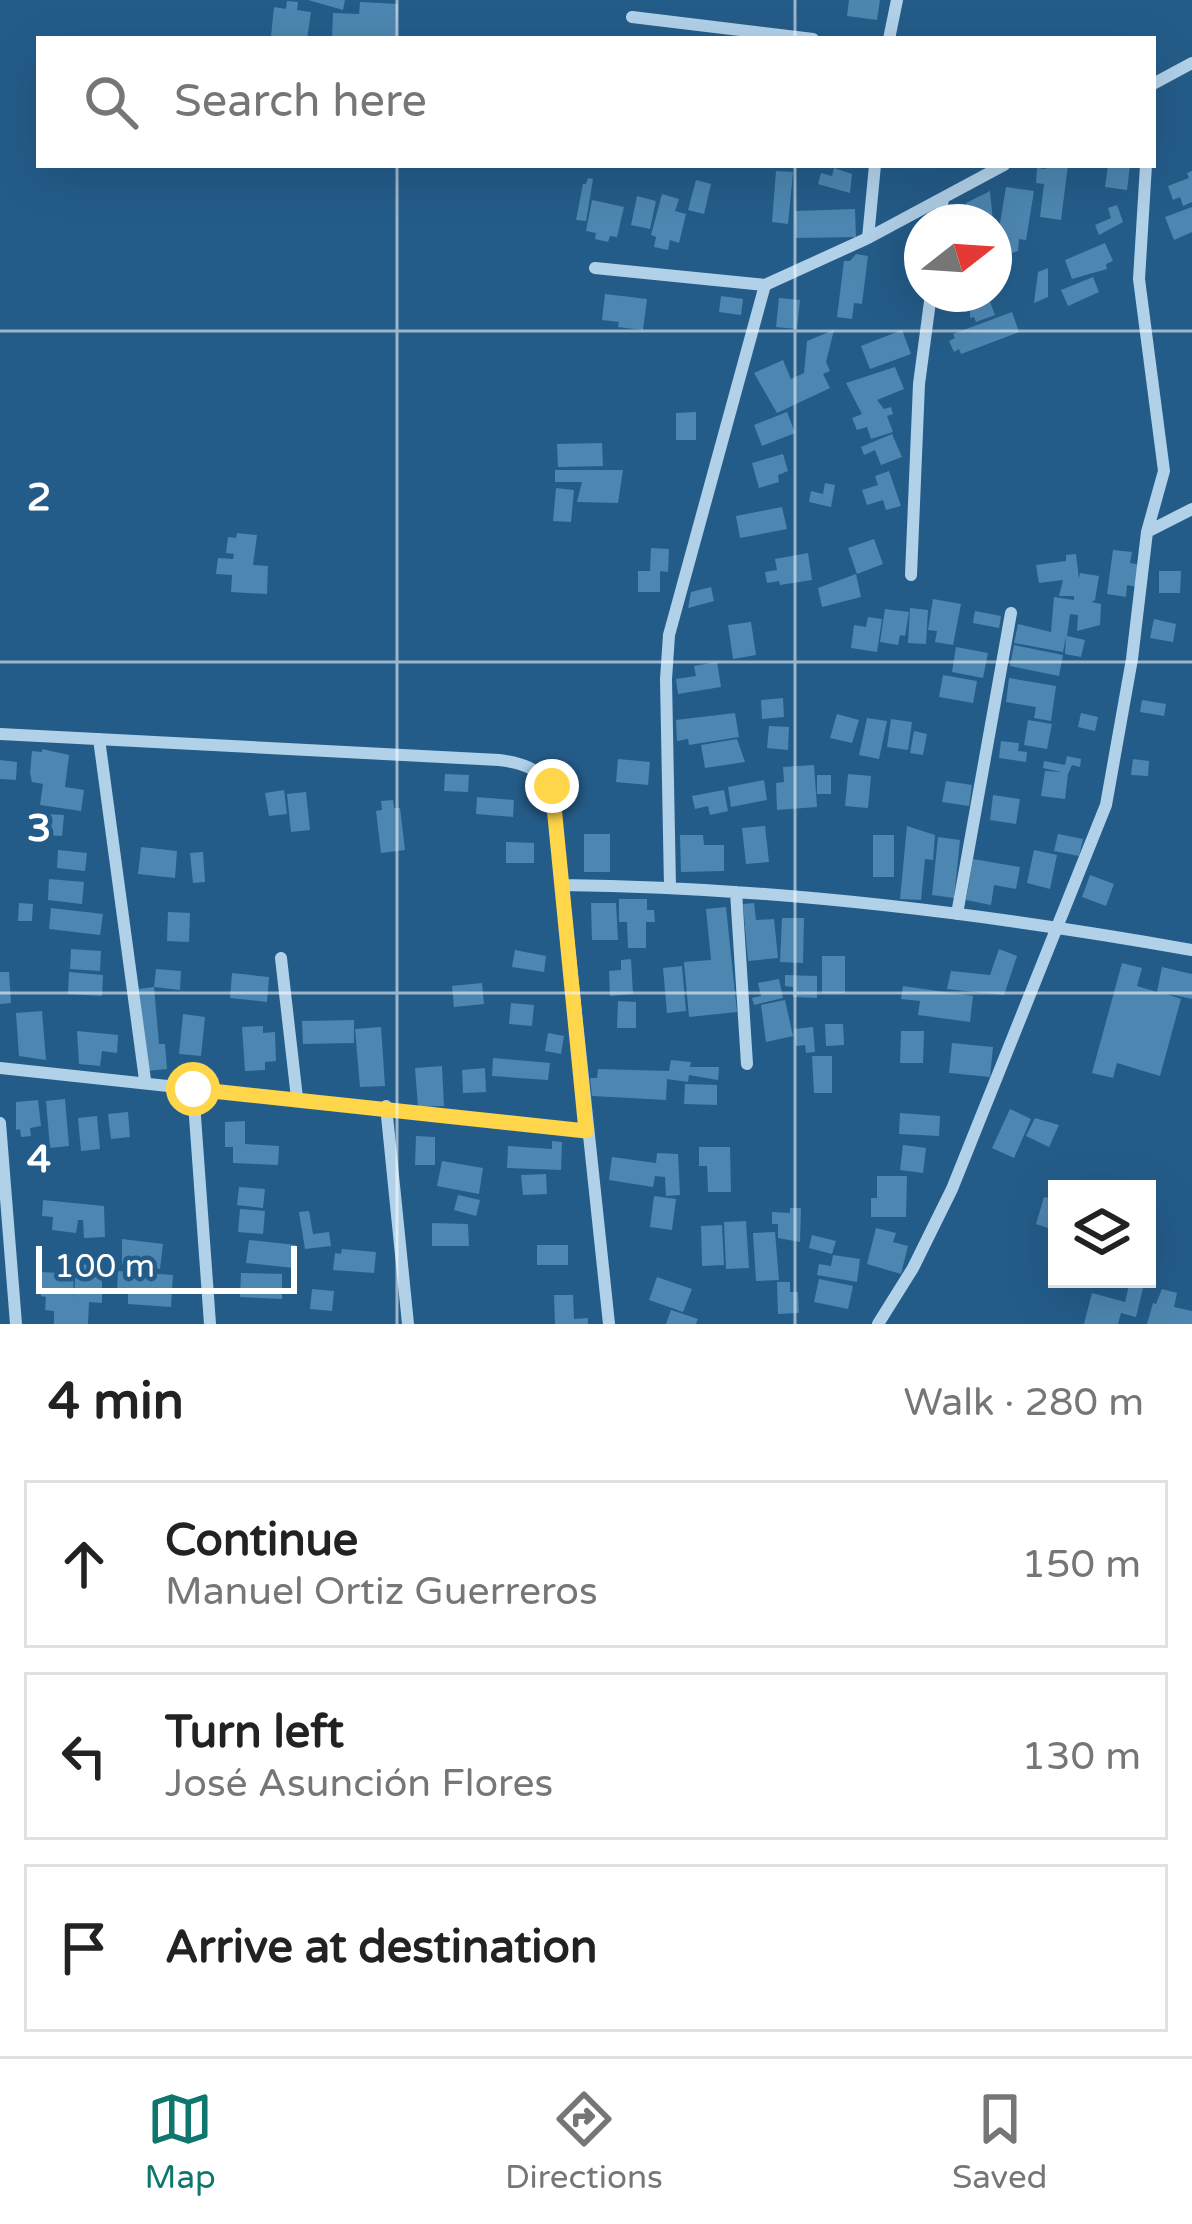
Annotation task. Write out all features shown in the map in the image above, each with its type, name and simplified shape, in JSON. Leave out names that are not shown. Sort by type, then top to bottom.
[{"type":"street","points":[[890,36],[897,0]]},
{"type":"street","points":[[632,17],[788,36]]},
{"type":"street","points":[[1156,82],[1192,63]]},
{"type":"street","points":[[868,238],[875,168]]},
{"type":"street","points":[[596,268],[765,285],[868,238],[999,168]]},
{"type":"street","points":[[878,1324],[913,1268],[952,1189],[1106,805],[1148,532],[1164,471],[1139,279],[1147,168]]},
{"type":"street","points":[[943,204],[944,198]]},
{"type":"street","points":[[670,886],[665,679],[669,634],[765,285]]},
{"type":"street","points":[[910,575],[919,384],[929,312]]},
{"type":"street","points":[[1148,532],[1192,509]]},
{"type":"street","points":[[957,914],[1011,613]]},
{"type":"street","points":[[0,734],[499,760],[538,771],[552,786],[608,1324]]},
{"type":"street","points":[[99,739],[145,1080]]},
{"type":"street","points":[[562,885],[670,886],[957,914],[1060,926],[1192,950]]},
{"type":"street","points":[[736,892],[748,1064]]},
{"type":"street","points":[[281,958],[297,1098]]},
{"type":"street","points":[[0,1068],[586,1131]]},
{"type":"street","points":[[193,1089],[210,1324]]},
{"type":"street","points":[[386,1106],[408,1324]]},
{"type":"street","points":[[0,1124],[16,1324]]},
{"type":"building","points":[[308,0],[345,0],[343,10]]},
{"type":"building","points":[[849,0],[880,0],[877,20],[847,16]]},
{"type":"building","points":[[287,1],[298,2],[297,10],[311,12],[307,36],[271,36],[274,7],[286,9]]},
{"type":"building","points":[[360,2],[398,4],[397,36],[332,36],[333,13],[359,14]]},
{"type":"building","points":[[834,168],[852,174],[850,193],[818,184],[821,173],[832,176]]},
{"type":"building","points":[[1037,168],[1068,168],[1061,220],[1040,217],[1044,184],[1036,183]]},
{"type":"building","points":[[1108,168],[1130,168],[1127,190],[1105,187]]},
{"type":"building","points":[[776,171],[793,172],[788,224],[772,222]]},
{"type":"building","points":[[1192,171],[1192,202],[1183,206],[1180,197],[1173,200],[1168,186],[1189,178],[1187,173]]},
{"type":"building","points":[[593,179],[586,221],[576,220],[583,184]]},
{"type":"building","points":[[696,180],[711,184],[704,214],[688,210]]},
{"type":"building","points":[[1006,187],[1034,191],[1026,240],[1019,239],[1018,251],[1012,253],[1012,204],[1003,204]]},
{"type":"building","points":[[990,191],[991,204],[966,203]]},
{"type":"building","points":[[662,194],[679,199],[675,211],[686,214],[679,243],[670,240],[668,250],[654,247],[656,237],[651,235]]},
{"type":"building","points":[[637,196],[656,201],[650,229],[631,225]]},
{"type":"building","points":[[592,200],[624,207],[617,237],[610,236],[608,242],[586,231]]},
{"type":"building","points":[[1117,205],[1123,222],[1099,235],[1095,225],[1111,218],[1108,208]]},
{"type":"building","points":[[1192,207],[1192,232],[1174,240],[1165,217]]},
{"type":"building","points":[[855,209],[856,237],[796,238],[795,211]]},
{"type":"building","points":[[1105,243],[1113,261],[1106,264],[1107,269],[1072,279],[1065,260]]},
{"type":"building","points":[[856,254],[868,256],[862,304],[854,303],[852,319],[837,317],[844,261]]},
{"type":"building","points":[[1048,268],[1048,297],[1034,303],[1038,272]]},
{"type":"building","points":[[1093,277],[1099,292],[1068,306],[1061,290]]},
{"type":"building","points":[[605,294],[647,299],[643,330],[602,320]]},
{"type":"building","points":[[721,296],[743,299],[741,315],[719,312]]},
{"type":"building","points":[[779,298],[800,300],[797,329],[776,327]]},
{"type":"building","points":[[970,312],[995,315],[976,322]]},
{"type":"building","points":[[1012,312],[1019,332],[961,354],[959,349],[954,352],[949,341],[955,338],[953,334]]},
{"type":"building","points":[[834,330],[826,362],[830,371],[823,374],[830,388],[777,413],[754,373],[783,360],[791,379],[804,373],[807,341]]},
{"type":"building","points":[[902,330],[911,354],[870,369],[861,346]]},
{"type":"building","points":[[895,367],[904,389],[877,400],[884,409],[891,407],[893,414],[887,416],[893,432],[871,439],[867,427],[857,430],[852,418],[862,414],[846,383]]},
{"type":"building","points":[[696,412],[696,440],[676,440],[676,413]]},
{"type":"building","points":[[787,412],[795,433],[762,446],[754,425]]},
{"type":"building","points":[[892,434],[902,457],[881,465],[875,450],[864,455],[861,447]]},
{"type":"building","points":[[602,443],[603,466],[558,467],[557,444]]},
{"type":"building","points":[[783,454],[788,471],[778,475],[779,482],[759,488],[752,463]]},
{"type":"building","points":[[555,470],[623,470],[618,503],[577,502],[582,482],[555,482]]},
{"type":"building","points":[[889,471],[901,506],[886,510],[883,500],[867,505],[862,490],[878,485],[875,476]]},
{"type":"building","points":[[825,483],[835,485],[831,507],[809,502],[811,491],[823,494]]},
{"type":"building","points":[[556,488],[574,490],[571,522],[553,521]]},
{"type":"building","points":[[782,507],[787,529],[740,538],[736,516]]},
{"type":"building","points":[[237,533],[257,535],[253,565],[268,566],[267,594],[231,592],[232,575],[216,574],[218,558],[233,559],[234,554],[226,553],[228,537],[236,538]]},
{"type":"building","points":[[874,539],[883,564],[857,574],[848,548]]},
{"type":"building","points":[[651,548],[669,549],[668,572],[660,571],[660,592],[638,592],[638,571],[650,571]]},
{"type":"building","points":[[1113,550],[1132,552],[1130,563],[1141,565],[1137,587],[1127,585],[1126,597],[1107,594]]},
{"type":"building","points":[[808,553],[812,580],[767,583],[765,572],[777,570],[775,559]]},
{"type":"building","points":[[1076,554],[1079,579],[1080,573],[1099,576],[1091,602],[1101,604],[1100,625],[1077,631],[1078,615],[1070,614],[1067,636],[1085,640],[1081,657],[1065,654],[1066,636],[1063,652],[1014,643],[1018,624],[1051,632],[1054,597],[1074,600],[1074,596],[1059,596],[1063,580],[1039,583],[1036,565],[1066,561],[1066,555]]},
{"type":"building","points":[[1159,571],[1181,571],[1180,593],[1159,593]]},
{"type":"building","points":[[856,574],[861,597],[822,607],[818,588]]},
{"type":"building","points":[[711,587],[714,601],[688,608],[691,592]]},
{"type":"building","points":[[933,599],[961,604],[953,645],[935,642],[937,631],[928,630]]},
{"type":"building","points":[[910,608],[928,610],[926,644],[908,643]]},
{"type":"building","points":[[885,609],[909,612],[905,636],[900,635],[898,645],[880,642]]},
{"type":"building","points":[[975,611],[1001,616],[999,628],[973,623]]},
{"type":"building","points":[[868,617],[882,619],[877,652],[851,648],[854,625],[866,627]]},
{"type":"building","points":[[1154,619],[1176,624],[1173,642],[1150,638]]},
{"type":"building","points":[[751,622],[756,655],[733,659],[728,625]]},
{"type":"building","points":[[1014,645],[1063,655],[1059,676],[1010,666]]},
{"type":"building","points":[[956,647],[988,653],[983,678],[952,672]]},
{"type":"building","points":[[717,662],[721,687],[678,694],[676,679],[696,676],[694,666]]},
{"type":"building","points":[[943,675],[977,681],[973,703],[939,697]]},
{"type":"building","points":[[1009,678],[1056,686],[1051,721],[1034,718],[1036,707],[1006,702]]},
{"type":"building","points":[[783,698],[784,717],[762,719],[761,700]]},
{"type":"building","points":[[1142,700],[1166,704],[1164,716],[1140,712]]},
{"type":"building","points":[[735,713],[739,737],[689,745],[688,739],[677,741],[676,720]]},
{"type":"building","points":[[1081,713],[1098,717],[1095,731],[1078,727]]},
{"type":"building","points":[[837,714],[859,720],[852,743],[830,738]]},
{"type":"building","points":[[867,718],[887,721],[879,759],[859,755]]},
{"type":"building","points":[[891,719],[912,722],[908,750],[887,747]]},
{"type":"building","points":[[1028,720],[1052,724],[1047,749],[1024,745]]},
{"type":"building","points":[[769,726],[789,727],[788,750],[767,748]]},
{"type":"building","points":[[914,731],[927,734],[923,755],[910,753]]},
{"type":"building","points":[[737,739],[745,762],[705,768],[701,745]]},
{"type":"building","points":[[1001,741],[1019,743],[1018,751],[1027,752],[1026,762],[999,758]]},
{"type":"building","points":[[32,751],[69,755],[65,787],[84,790],[81,811],[40,805],[43,784],[32,782],[30,773]]},
{"type":"building","points":[[1067,756],[1081,759],[1080,767],[1072,765],[1068,774],[1065,799],[1041,796],[1045,771],[1061,772],[1043,768],[1044,761],[1065,765]]},
{"type":"building","points":[[618,759],[650,762],[648,785],[616,782]]},
{"type":"building","points":[[1133,759],[1149,761],[1148,776],[1131,775]]},
{"type":"building","points":[[0,760],[17,762],[16,780],[0,779]]},
{"type":"building","points":[[814,765],[817,807],[777,810],[776,783],[784,782],[783,767]]},
{"type":"building","points":[[445,774],[469,775],[468,792],[444,791]]},
{"type":"building","points":[[848,774],[871,776],[868,808],[845,806]]},
{"type":"building","points":[[817,775],[831,775],[831,794],[817,794]]},
{"type":"building","points":[[764,780],[767,800],[731,807],[728,787]]},
{"type":"building","points":[[946,781],[972,785],[969,806],[942,802]]},
{"type":"building","points":[[284,790],[287,814],[269,816],[265,793]]},
{"type":"building","points":[[724,790],[728,811],[710,815],[708,806],[695,809],[692,796]]},
{"type":"building","points":[[306,792],[310,830],[291,832],[287,794]]},
{"type":"building","points":[[993,795],[1020,799],[1016,824],[990,820]]},
{"type":"building","points":[[477,797],[514,800],[513,817],[476,814]]},
{"type":"building","points":[[393,800],[394,808],[400,808],[405,850],[381,853],[376,811],[382,810],[381,801]]},
{"type":"building","points":[[46,814],[64,815],[62,836],[45,835]]},
{"type":"building","points":[[765,826],[769,862],[746,864],[742,828]]},
{"type":"building","points":[[907,826],[935,835],[933,860],[925,859],[921,900],[900,899]]},
{"type":"building","points":[[584,834],[610,834],[610,872],[584,872]]},
{"type":"building","points":[[1058,834],[1083,839],[1079,856],[1054,851]]},
{"type":"building","points":[[680,835],[703,835],[704,845],[724,845],[724,871],[681,872]]},
{"type":"building","points":[[873,835],[894,835],[894,877],[873,877]]},
{"type":"building","points":[[938,837],[960,840],[954,898],[932,895]]},
{"type":"building","points":[[506,842],[534,843],[534,863],[506,863]]},
{"type":"building","points":[[141,847],[177,851],[175,878],[138,874]]},
{"type":"building","points":[[58,850],[87,853],[85,871],[57,868]]},
{"type":"building","points":[[1034,850],[1057,855],[1050,889],[1027,883]]},
{"type":"building","points":[[203,852],[205,882],[193,883],[190,853]]},
{"type":"building","points":[[973,859],[1020,867],[1016,889],[994,885],[991,905],[966,900]]},
{"type":"building","points":[[1090,875],[1114,884],[1106,906],[1082,897]]},
{"type":"building","points":[[49,879],[84,882],[82,904],[48,900]]},
{"type":"building","points":[[619,899],[647,899],[647,910],[654,910],[655,922],[646,922],[646,948],[628,948],[627,922],[619,922]]},
{"type":"building","points":[[19,903],[33,904],[32,921],[18,921]]},
{"type":"building","points":[[591,903],[616,903],[618,940],[592,940]]},
{"type":"building","points":[[754,903],[756,920],[774,919],[778,958],[748,961],[743,904]]},
{"type":"building","points":[[726,907],[737,1012],[689,1017],[684,962],[711,960],[706,909]]},
{"type":"building","points":[[51,908],[103,914],[100,935],[49,929]]},
{"type":"building","points":[[168,912],[190,913],[189,942],[167,941]]},
{"type":"building","points":[[782,918],[804,918],[803,963],[780,962]]},
{"type":"building","points":[[71,949],[101,951],[100,971],[70,969]]},
{"type":"building","points":[[999,949],[1017,956],[1004,995],[947,989],[951,971],[990,975]]},
{"type":"building","points":[[515,950],[546,956],[544,972],[512,967]]},
{"type":"building","points":[[822,956],[845,956],[845,993],[822,993]]},
{"type":"building","points":[[631,959],[633,994],[610,996],[609,971],[621,970],[621,960]]},
{"type":"building","points":[[1122,963],[1142,968],[1137,986],[1157,992],[1162,967],[1192,974],[1192,999],[1165,993],[1181,999],[1160,1076],[1117,1063],[1113,1078],[1092,1073]]},
{"type":"building","points":[[682,966],[686,1011],[667,1013],[663,968]]},
{"type":"building","points":[[156,969],[181,971],[180,990],[154,987]]},
{"type":"building","points":[[0,972],[9,972],[11,1003],[0,1004]]},
{"type":"building","points":[[69,972],[103,975],[102,996],[68,994]]},
{"type":"building","points":[[232,973],[269,977],[267,1002],[230,998]]},
{"type":"building","points":[[785,975],[817,976],[817,998],[793,997],[793,987],[785,986]]},
{"type":"building","points":[[779,979],[783,998],[754,1005],[752,998],[761,996],[758,983]]},
{"type":"building","points":[[482,983],[484,1004],[454,1007],[452,986]]},
{"type":"building","points":[[903,986],[973,996],[970,1022],[918,1015],[920,1001],[901,999]]},
{"type":"building","points":[[154,987],[159,1044],[165,1044],[167,1069],[147,1071],[139,989]]},
{"type":"building","points":[[785,1000],[793,1036],[766,1042],[761,1005]]},
{"type":"building","points":[[618,1001],[636,1002],[636,1028],[617,1028]]},
{"type":"building","points":[[511,1003],[534,1005],[532,1026],[509,1024]]},
{"type":"building","points":[[42,1011],[46,1060],[19,1056],[16,1013]]},
{"type":"building","points":[[183,1014],[205,1017],[201,1056],[179,1054]]},
{"type":"building","points":[[354,1020],[354,1043],[303,1044],[302,1021]]},
{"type":"building","points":[[825,1024],[843,1024],[844,1045],[826,1046]]},
{"type":"building","points":[[263,1026],[263,1033],[275,1032],[276,1061],[265,1062],[265,1070],[245,1071],[242,1027]]},
{"type":"building","points":[[381,1027],[385,1086],[360,1087],[355,1029]]},
{"type":"building","points":[[813,1027],[815,1052],[806,1053],[805,1045],[796,1046],[794,1029]]},
{"type":"building","points":[[77,1031],[118,1035],[117,1053],[102,1051],[100,1066],[79,1064]]},
{"type":"building","points":[[901,1031],[924,1031],[923,1063],[900,1063]]},
{"type":"building","points":[[548,1033],[564,1036],[561,1054],[545,1051]]},
{"type":"building","points":[[952,1043],[993,1047],[990,1077],[949,1073]]},
{"type":"building","points":[[812,1056],[832,1056],[832,1093],[814,1093]]},
{"type":"building","points":[[493,1058],[550,1063],[548,1080],[492,1076]]},
{"type":"building","points":[[671,1060],[691,1062],[690,1067],[719,1067],[718,1080],[689,1075],[688,1082],[667,1079],[666,1100],[592,1096],[590,1078],[597,1078],[598,1069],[669,1071]]},
{"type":"building","points":[[442,1066],[444,1106],[418,1107],[415,1068]]},
{"type":"building","points":[[485,1068],[486,1092],[463,1093],[462,1070]]},
{"type":"building","points":[[685,1084],[717,1085],[717,1105],[684,1104]]},
{"type":"building","points":[[65,1099],[69,1146],[50,1148],[46,1101]]},
{"type":"building","points":[[38,1100],[41,1126],[30,1128],[31,1136],[21,1137],[20,1129],[16,1130],[16,1102]]},
{"type":"building","points":[[1010,1109],[1031,1119],[1014,1158],[992,1148]]},
{"type":"building","points":[[128,1112],[130,1137],[111,1139],[108,1114]]},
{"type":"building","points":[[900,1113],[940,1116],[939,1136],[899,1134]]},
{"type":"building","points":[[97,1116],[100,1149],[81,1151],[78,1118]]},
{"type":"building","points":[[1035,1118],[1059,1125],[1049,1147],[1026,1136]]},
{"type":"building","points":[[245,1121],[245,1144],[279,1146],[278,1165],[233,1163],[233,1147],[225,1147],[225,1122]]},
{"type":"building","points":[[416,1136],[435,1137],[435,1165],[415,1165]]},
{"type":"building","points":[[552,1141],[562,1142],[561,1170],[507,1168],[508,1146],[552,1149]]},
{"type":"building","points":[[903,1145],[926,1148],[923,1173],[900,1170]]},
{"type":"building","points":[[699,1147],[730,1147],[731,1192],[708,1192],[707,1166],[699,1166]]},
{"type":"building","points":[[657,1153],[678,1154],[680,1195],[666,1196],[665,1177],[655,1176],[653,1187],[609,1180],[612,1157],[656,1163]]},
{"type":"building","points":[[442,1161],[483,1168],[479,1194],[437,1186]]},
{"type":"building","points":[[546,1174],[547,1194],[523,1195],[521,1175]]},
{"type":"building","points":[[877,1176],[907,1176],[906,1217],[871,1217]]},
{"type":"building","points":[[239,1187],[265,1189],[263,1208],[237,1205]]},
{"type":"building","points":[[458,1195],[480,1200],[476,1216],[454,1210]]},
{"type":"building","points":[[654,1196],[676,1199],[672,1230],[650,1227]]},
{"type":"building","points":[[1044,1197],[1048,1198],[1048,1228],[1036,1224]]},
{"type":"building","points":[[43,1200],[104,1206],[105,1237],[84,1238],[83,1220],[78,1220],[76,1233],[52,1230],[53,1217],[42,1216]]},
{"type":"building","points":[[790,1208],[801,1208],[800,1242],[778,1238],[778,1224],[772,1224],[772,1212],[790,1213]]},
{"type":"building","points":[[240,1209],[265,1211],[263,1234],[238,1232]]},
{"type":"building","points":[[309,1211],[313,1234],[329,1232],[331,1246],[305,1249],[299,1212]]},
{"type":"building","points":[[746,1221],[749,1268],[726,1269],[724,1222]]},
{"type":"building","points":[[432,1223],[468,1224],[469,1246],[432,1246]]},
{"type":"building","points":[[722,1225],[724,1265],[702,1266],[701,1226]]},
{"type":"building","points":[[876,1228],[896,1233],[893,1242],[908,1246],[901,1274],[867,1264]]},
{"type":"building","points":[[775,1232],[779,1280],[756,1281],[753,1233]]},
{"type":"building","points":[[812,1235],[836,1241],[832,1254],[809,1248]]},
{"type":"building","points":[[122,1239],[163,1244],[160,1269],[122,1264]]},
{"type":"building","points":[[249,1240],[296,1245],[294,1268],[246,1263]]},
{"type":"building","points":[[537,1245],[568,1245],[568,1265],[537,1265]]},
{"type":"building","points":[[342,1249],[376,1252],[374,1273],[333,1270],[335,1253],[341,1254]]},
{"type":"building","points":[[833,1255],[860,1259],[857,1282],[817,1275],[819,1264],[831,1266]]},
{"type":"building","points":[[76,1264],[91,1265],[90,1277],[102,1277],[102,1303],[89,1302],[88,1324],[54,1324],[54,1311],[45,1310],[46,1297],[41,1296],[42,1272],[73,1274],[74,1299]]},
{"type":"building","points":[[118,1271],[173,1275],[171,1307],[128,1304],[128,1294],[117,1293]]},
{"type":"building","points":[[241,1273],[282,1274],[282,1299],[240,1297]]},
{"type":"building","points":[[657,1277],[692,1289],[683,1312],[649,1300]]},
{"type":"building","points":[[819,1279],[853,1286],[848,1309],[814,1302]]},
{"type":"building","points":[[777,1282],[790,1282],[790,1292],[798,1292],[799,1313],[778,1314]]},
{"type":"building","points":[[1128,1288],[1143,1288],[1136,1317],[1121,1313],[1118,1324],[1084,1324],[1092,1293],[1125,1302]]},
{"type":"building","points":[[312,1289],[334,1291],[332,1311],[310,1309]]},
{"type":"building","points":[[1162,1289],[1177,1293],[1174,1307],[1192,1311],[1192,1324],[1147,1324]]},
{"type":"building","points":[[554,1295],[573,1295],[574,1319],[588,1318],[588,1324],[555,1324]]},
{"type":"building","points":[[671,1310],[698,1319],[696,1324],[666,1324]]},
{"type":"route","points":[[193,1089],[386,1106],[586,1131],[552,786]]}]
